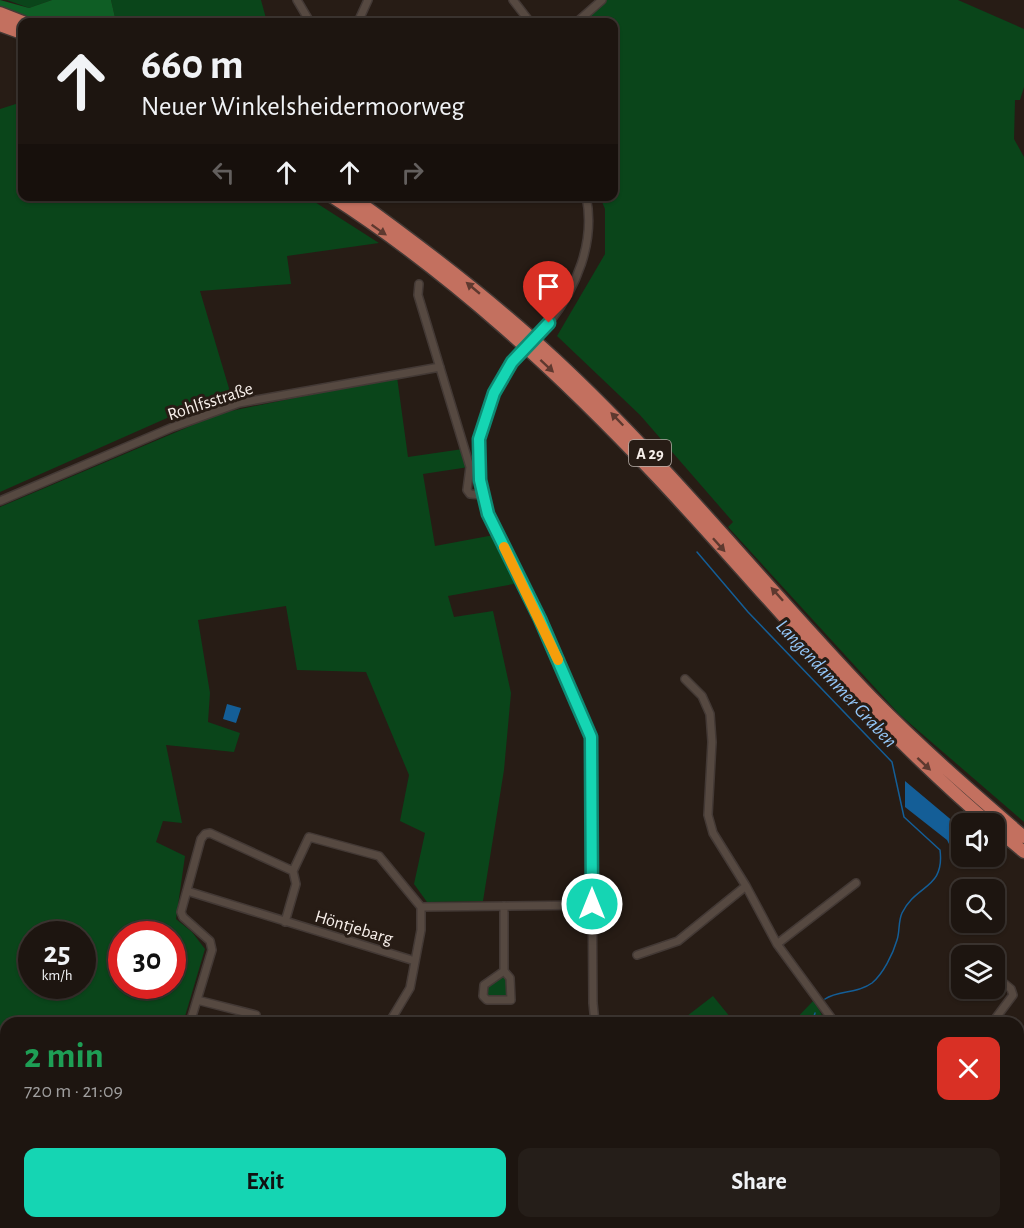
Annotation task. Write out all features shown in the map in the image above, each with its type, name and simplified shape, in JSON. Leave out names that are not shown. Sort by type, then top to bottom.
[{"type":"highway","points":[[0,13],[18,20]]},
{"type":"highway","points":[[0,25],[18,32]]},
{"type":"highway","name":"A 29","points":[[338,201],[449,282],[550,369],[658,478],[881,721],[978,813]]},
{"type":"highway","name":"A 29","points":[[358,201],[450,269],[556,360],[663,467],[872,697],[934,758],[1024,837]]},
{"type":"highway","points":[[1005,836],[1024,852]]},
{"type":"street","points":[[297,0],[308,18]]},
{"type":"street","points":[[360,18],[368,0]]},
{"type":"street","points":[[582,18],[602,0]]},
{"type":"street","points":[[518,2],[528,18]]},
{"type":"street","points":[[586,201],[588,233],[582,263],[571,289],[549,323],[512,362],[494,393],[479,439],[482,495],[496,531],[540,619],[591,737],[594,1017]]},
{"type":"street","points":[[418,284],[418,295],[470,467],[467,490],[470,494],[482,495]]},
{"type":"street","name":"Rohlfsstraße","points":[[0,501],[173,427],[239,403],[440,367]]},
{"type":"street","points":[[685,679],[702,696],[710,714],[712,742],[708,815],[713,833],[746,886],[777,944],[832,1017]]},
{"type":"street","points":[[192,1017],[212,950],[210,941],[183,917],[181,912],[201,839],[205,834],[210,833],[293,872]]},
{"type":"street","points":[[285,922],[296,884],[293,872],[304,842],[313,837],[379,856],[421,907],[421,930],[410,988],[393,1017]]},
{"type":"street","points":[[777,944],[856,883]]},
{"type":"street","points":[[637,955],[678,941],[746,886]]},
{"type":"street","name":"Höntjebarg","points":[[187,891],[415,961]]},
{"type":"street","points":[[421,907],[592,904]]},
{"type":"street","points":[[504,906],[504,971],[510,978],[511,1000],[487,1000],[483,996],[484,985],[504,971]]},
{"type":"street","points":[[996,1017],[1013,995],[1011,988],[1005,983]]},
{"type":"street","points":[[197,1000],[256,1015],[256,1017]]},
{"type":"green space","points":[[0,0],[29,8],[52,0],[111,0],[115,18],[32,18],[0,6]]},
{"type":"green space","points":[[7,0],[52,0],[29,8]]},
{"type":"green space","points":[[111,0],[261,0],[266,18],[115,18]]},
{"type":"green space","points":[[607,0],[958,0],[1024,29],[1024,87],[1020,100],[1015,100],[1014,139],[1024,157],[1024,822],[899,714],[728,527],[733,522],[640,415],[557,336],[605,254],[605,209],[602,201],[618,201],[618,18],[587,18]]},
{"type":"green space","points":[[18,103],[18,201],[313,201],[379,243],[287,256],[291,284],[200,291],[231,395],[167,418],[0,492],[0,109]]},
{"type":"green space","points":[[397,377],[408,457],[463,449],[469,467],[423,474],[435,546],[494,535],[519,583],[448,596],[454,617],[493,611],[511,693],[504,770],[483,901],[427,902],[414,884],[425,833],[400,821],[409,775],[366,672],[297,670],[286,606],[198,620],[210,693],[208,722],[240,733],[234,752],[166,745],[182,823],[163,821],[156,842],[185,856],[176,919],[178,921],[108,921],[108,999],[186,999],[186,927],[192,932],[205,949],[185,1017],[0,1017],[0,507],[221,413]]},
{"type":"green space","points":[[503,974],[508,981],[509,996],[507,998],[486,996],[487,986]]},
{"type":"green space","points":[[713,996],[730,1017],[686,1017]]},
{"type":"green space","points":[[814,1000],[823,1017],[798,1017]]},
{"type":"water","points":[[227,704],[241,708],[236,723],[223,719]]},
{"type":"water","points":[[905,781],[951,820],[951,848],[947,840],[905,807]]},
{"type":"waterway","name":"Langendammer Graben","points":[[697,552],[748,612],[892,762],[904,817],[940,850],[938,872],[902,913],[898,937],[880,974],[866,986],[825,999]]},
{"type":"waterway","name":"Langendammer Graben","points":[[814,1017],[815,1013]]},
{"type":"slow traffic","points":[[504,547],[558,660]]},
{"type":"route","points":[[549,323],[512,362],[499,383],[479,439],[478,459],[482,495],[488,514],[540,619],[591,737],[592,904]]}]
